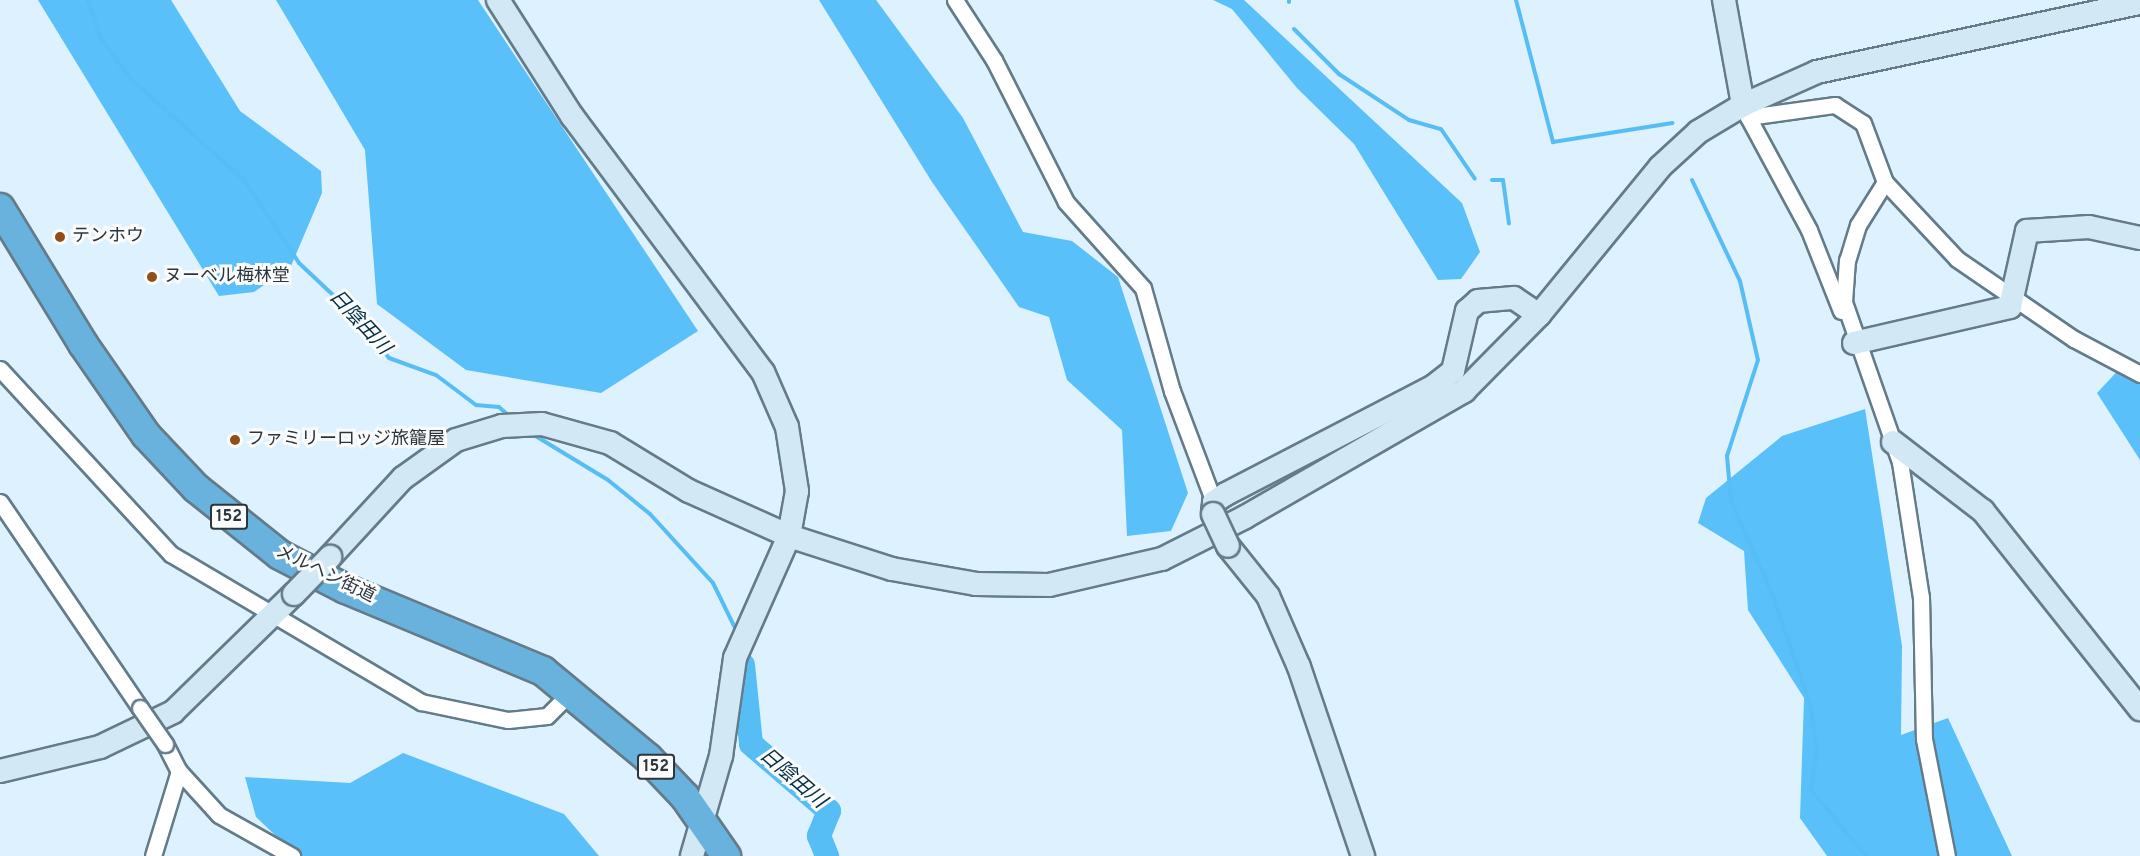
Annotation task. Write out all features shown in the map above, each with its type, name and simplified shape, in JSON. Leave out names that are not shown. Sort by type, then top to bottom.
[{"type":"highway","name":"メルヘン街道","points":[[0,208],[51,295],[146,435],[219,509],[280,555],[346,589],[543,671],[648,758],[702,822],[726,856]]},
{"type":"street","points":[[498,0],[572,116],[763,372],[787,427],[795,463],[789,536],[735,658],[721,756],[692,856]]},
{"type":"street","points":[[955,0],[994,60],[1066,202],[1143,288],[1203,485],[1228,546],[1273,606],[1363,856]]},
{"type":"street","points":[[1724,0],[1746,111],[1809,230],[1893,442],[1921,597],[1924,739],[1947,856]]},
{"type":"street","points":[[0,771],[100,747],[173,712],[294,594],[394,486],[456,440],[502,426],[542,424],[586,434],[610,443],[689,491],[789,536],[892,569],[976,584],[1049,585],[1121,571],[1162,558],[1245,517],[1422,419],[1464,391],[1539,315],[1660,167],[1698,132],[1746,111],[1817,72],[2140,3]]},
{"type":"street","points":[[1746,111],[1835,105],[1863,123],[1885,182],[1957,259],[2013,301],[2140,375]]},
{"type":"street","points":[[1854,343],[1844,302],[1847,260],[1858,225],[1885,182]]},
{"type":"street","points":[[1854,343],[2010,308],[2027,231],[2090,227],[2140,237]]},
{"type":"street","points":[[1214,508],[1434,386],[1453,371],[1467,311],[1478,301],[1514,298],[1539,315]]},
{"type":"street","points":[[0,369],[171,554],[421,702],[459,714],[508,720],[547,716],[570,693]]},
{"type":"street","points":[[1893,442],[1983,511],[2140,709]]},
{"type":"street","points":[[0,502],[165,744],[179,771],[219,815],[292,856]]},
{"type":"street","points":[[153,856],[179,771]]},
{"type":"shaded area","points":[[38,0],[171,0],[240,111],[321,171],[322,193],[291,266],[254,292],[219,296]]},
{"type":"shaded area","points":[[276,0],[478,0],[698,331],[601,393],[466,370],[377,304],[365,150]]},
{"type":"shaded area","points":[[819,0],[876,0],[963,118],[1023,232],[1072,241],[1118,277],[1188,493],[1171,531],[1127,536],[1122,430],[1067,380],[1049,317],[1019,307],[932,182]]},
{"type":"shaded area","points":[[1213,0],[1244,0],[1462,203],[1480,252],[1461,279],[1438,280],[1354,144],[1297,88],[1232,9]]},
{"type":"shaded area","points":[[2124,364],[2140,373],[2140,460],[2097,393]]},
{"type":"shaded area","points":[[1865,409],[1902,646],[1901,735],[1948,718],[2012,856],[1827,856],[1800,818],[1804,698],[1748,610],[1744,551],[1698,523],[1706,498],[1782,436]]},
{"type":"shaded area","points":[[403,753],[564,814],[599,856],[297,856],[256,817],[245,777],[350,783]]},
{"type":"waterway","name":"日陰田川","points":[[88,0],[101,39],[132,80],[245,181],[299,263],[364,324],[389,358],[436,375],[476,405],[499,407],[509,416]]},
{"type":"waterway","points":[[1516,0],[1553,142],[1673,123]]},
{"type":"waterway","points":[[1294,29],[1339,74],[1409,120],[1441,129],[1475,179]]},
{"type":"waterway","points":[[1492,180],[1503,180],[1509,224]]},
{"type":"waterway","points":[[1692,180],[1740,281],[1758,360],[1727,456],[1731,501],[1773,596],[1810,704],[1817,749],[1811,790],[1866,856]]},
{"type":"waterway","name":"日陰田川","points":[[529,432],[608,480],[650,514],[713,583],[735,628]]},
{"type":"waterway","name":"日陰田川","points":[[743,665],[751,744],[829,811],[819,836],[827,856]]},
{"type":"place","name":"テンホウ","points":[[60,237]]},
{"type":"place","name":"ヌーベル梅林堂","points":[[152,277]]},
{"type":"place","name":"ファミリーロッジ旅籠屋","points":[[235,440]]}]
